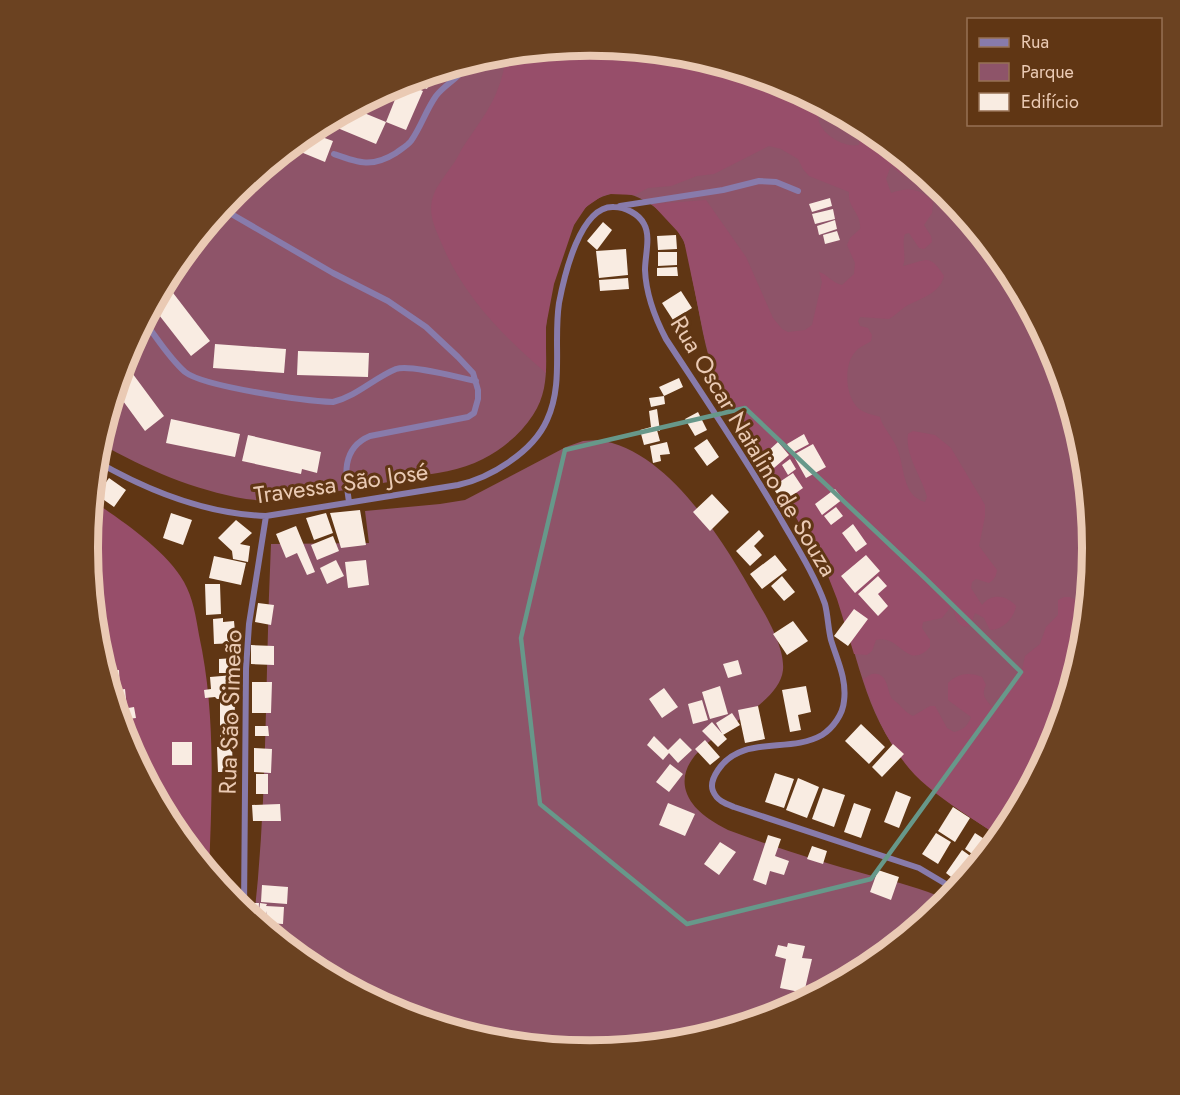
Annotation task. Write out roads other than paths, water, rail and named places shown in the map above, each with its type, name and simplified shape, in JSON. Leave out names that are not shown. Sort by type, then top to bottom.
[{"type":"street","points":[[334,154],[366,164],[380,161],[399,151],[410,142],[439,92],[461,73]]},
{"type":"street","points":[[616,207],[723,190],[759,181],[776,182],[798,192]]},
{"type":"street","name":"Travessa São José","points":[[105,466],[141,484],[184,501],[231,512],[266,516],[458,485],[493,473],[520,452],[543,428],[556,393],[558,316],[570,261],[589,220],[603,209],[616,207]]},
{"type":"street","name":"Rua Oscar Natalino de Souza","points":[[616,207],[634,214],[646,227],[645,271],[658,324],[764,489],[807,567],[825,604],[830,636],[843,680],[844,703],[836,722],[824,734],[808,740],[754,747],[734,754],[722,764],[714,777],[712,787],[714,794],[722,802],[734,807],[919,868],[948,885]]},
{"type":"street","points":[[230,213],[333,273],[388,301],[413,318],[468,367],[476,381],[478,399],[474,413],[468,417],[370,436],[357,443],[349,454],[345,467],[349,502]]},
{"type":"street","points":[[150,328],[185,372],[197,379],[232,387],[333,402],[349,397],[400,368],[476,381]]},
{"type":"street","name":"Rua São Simeão","points":[[244,897],[246,679],[249,624],[266,516]]}]
